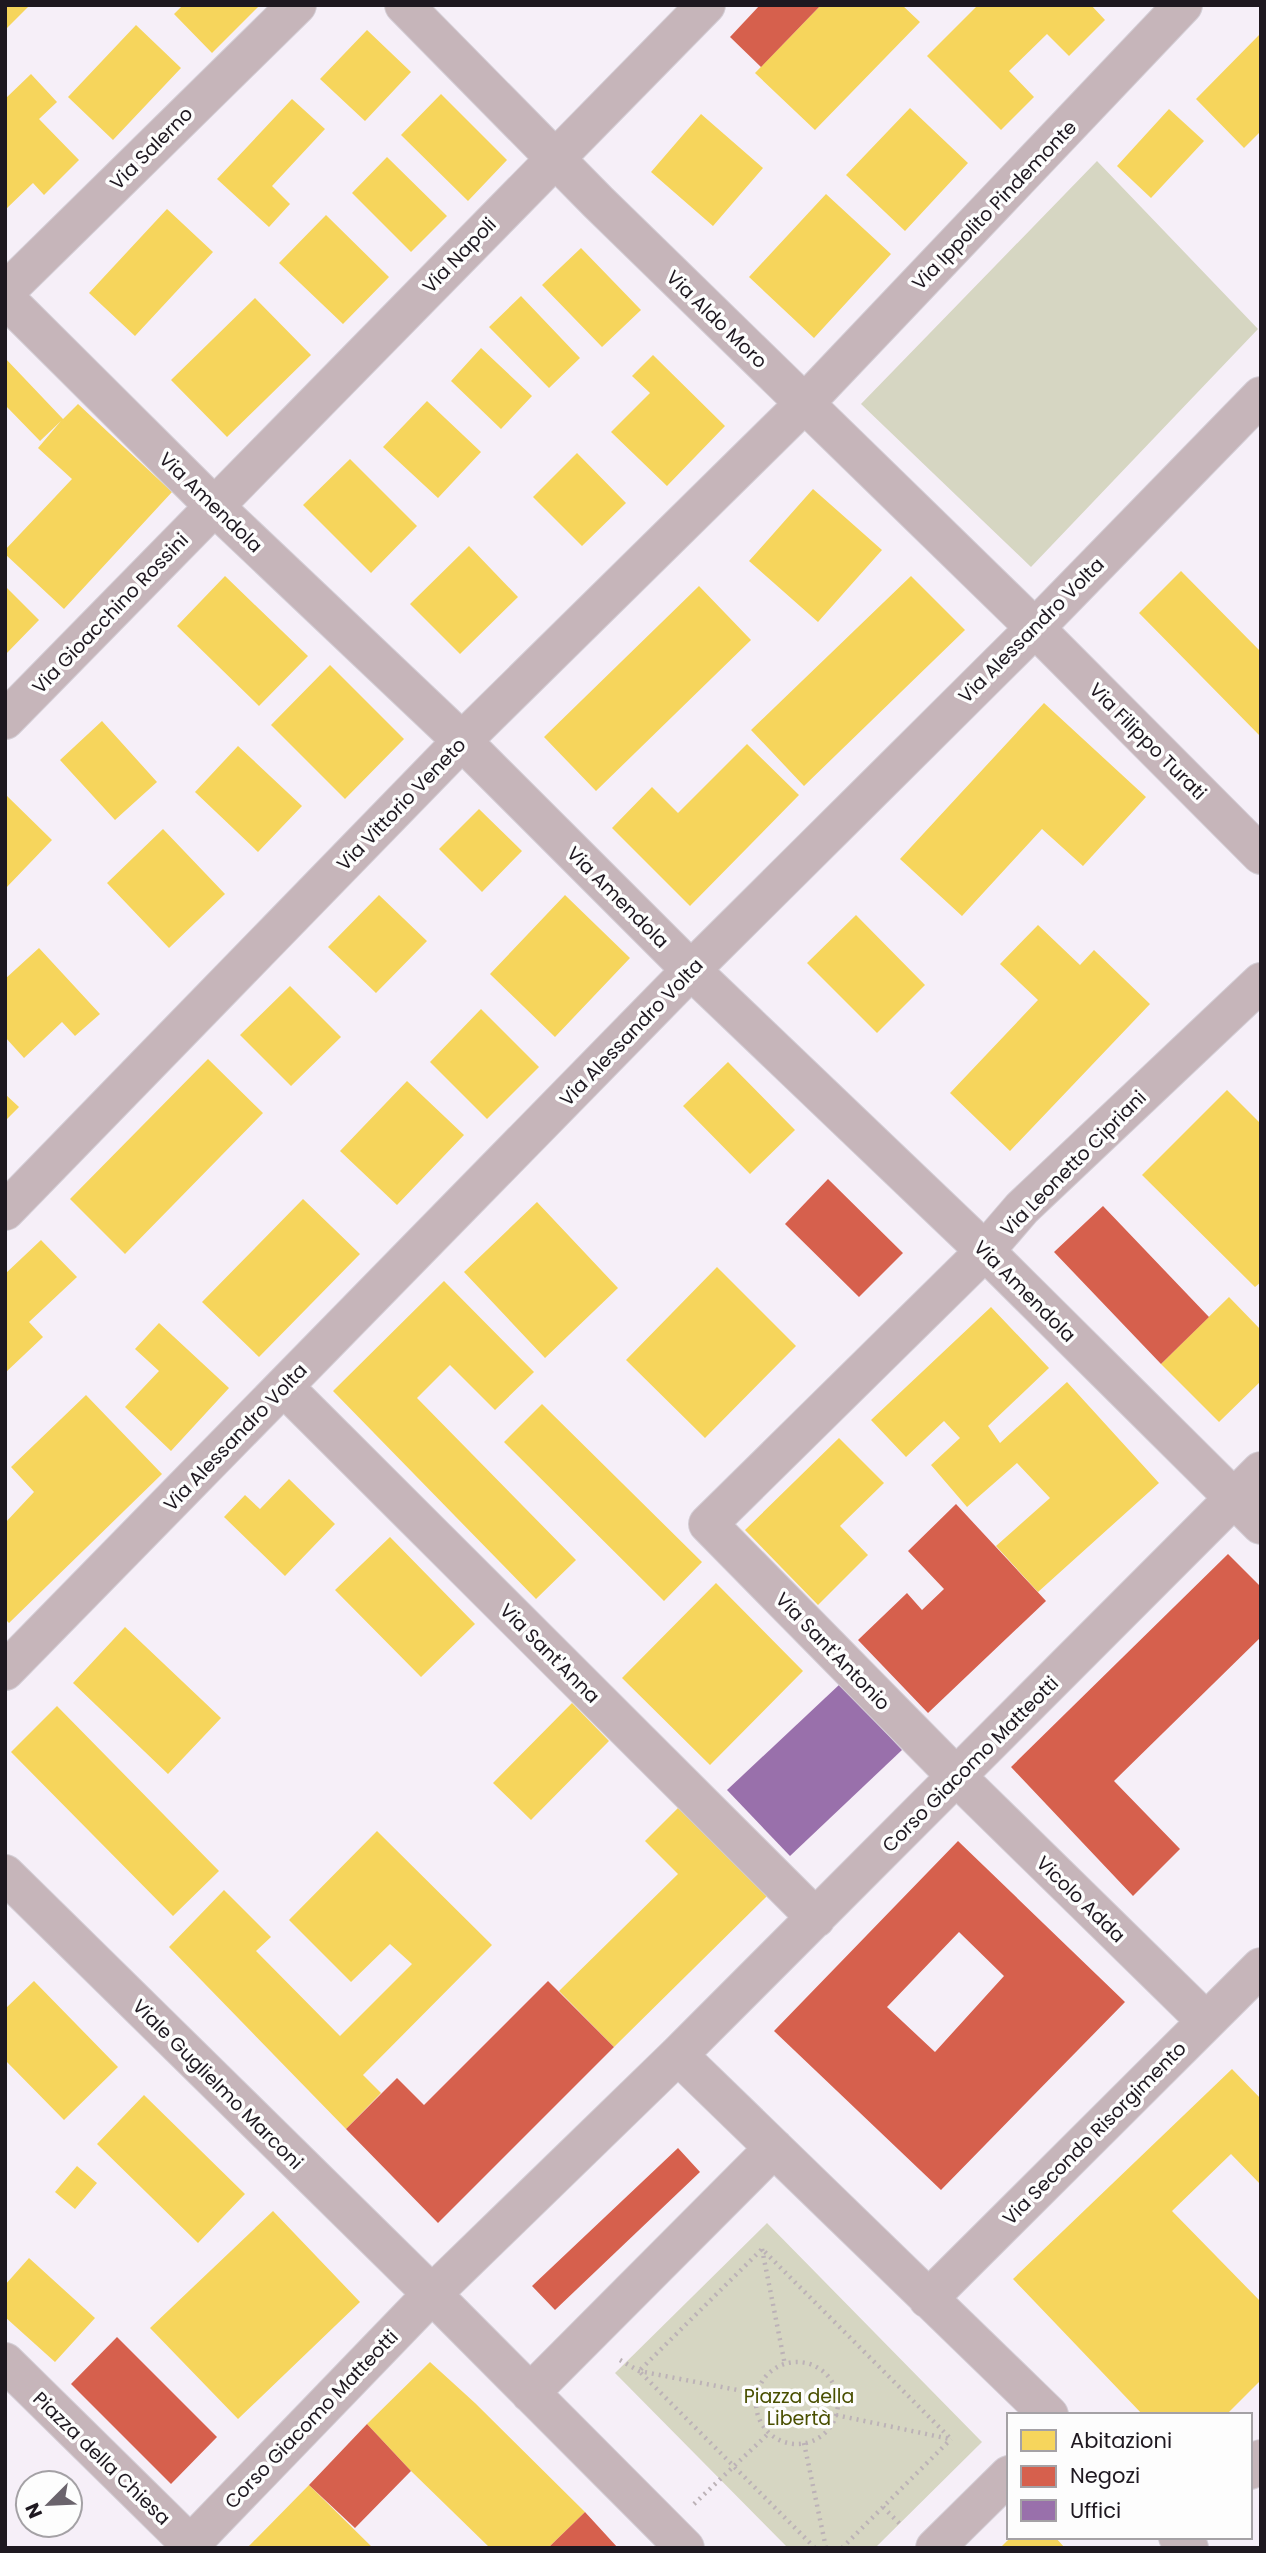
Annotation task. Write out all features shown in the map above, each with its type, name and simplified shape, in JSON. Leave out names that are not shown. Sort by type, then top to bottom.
[{"type":"street","name":"Via Salerno","points":[[5,292],[297,5]]},
{"type":"street","name":"Via Aldo Moro","points":[[404,5],[555,159],[1035,628]]},
{"type":"street","name":"Via Napoli","points":[[214,506],[706,5]]},
{"type":"street","name":"Via Ippolito Pindemonte","points":[[804,404],[1183,5]]},
{"type":"street","name":"Via Amendola","points":[[5,298],[214,506],[462,741],[691,970],[985,1251],[1261,1525]]},
{"type":"street","name":"Via Alessandro Volta","points":[[5,1671],[691,970],[1035,628],[1261,396]]},
{"type":"street","name":"Via Vittorio Veneto","points":[[5,1211],[462,741],[804,404]]},
{"type":"street","name":"Via Gioacchino Rossini","points":[[5,720],[214,506]]},
{"type":"street","name":"Via Filippo Turati","points":[[1035,628],[1261,855]]},
{"type":"street","name":"Via Leonetto Cipriani","points":[[708,1524],[985,1251],[1022,1208],[1261,982]]},
{"type":"street","name":"Via Sant'Anna","points":[[284,1387],[816,1918]]},
{"type":"street","name":"Corso Giacomo Matteotti","points":[[190,2547],[432,2294],[816,1918],[1261,1471]]},
{"type":"street","name":"Via Sant'Antonio","points":[[708,1524],[957,1777]]},
{"type":"street","name":"Vicolo Adda","points":[[957,1777],[1206,2021]]},
{"type":"street","name":"Viale Guglielmo Marconi","points":[[5,1874],[432,2294]]},
{"type":"street","name":"Via Secondo Risorgimento","points":[[928,2299],[1261,1967]]},
{"type":"street","points":[[678,2055],[1047,2413]]},
{"type":"street","points":[[530,2393],[774,2148]]},
{"type":"street","points":[[432,2294],[679,2542]]},
{"type":"street","name":"Piazza della Chiesa","points":[[8,2372],[190,2547]]},
{"type":"street","points":[[935,2548],[1007,2477]]},
{"type":"path","points":[[762,2249],[785,2365]]},
{"type":"path","points":[[639,2371],[762,2249]]},
{"type":"path","points":[[762,2249],[951,2440]]},
{"type":"path","points":[[804,2363],[817,2368],[828,2376],[839,2402],[831,2427],[822,2436],[804,2443],[784,2442],[769,2432],[758,2415],[758,2394],[766,2376],[777,2367],[785,2365],[804,2363]]},
{"type":"path","points":[[639,2371],[758,2394]]},
{"type":"path","points":[[639,2371],[815,2548]]},
{"type":"path","points":[[836,2415],[951,2440]]},
{"type":"path","points":[[679,2542],[693,2505],[769,2432]]},
{"type":"path","points":[[842,2548],[951,2440]]},
{"type":"path","points":[[804,2443],[826,2548]]},
{"type":"green space","points":[[1097,161],[1258,329],[1031,567],[861,404]]},
{"type":"green space","name":"Piazza della Libertà","points":[[767,2223],[982,2442],[875,2548],[788,2548],[615,2373]]},
{"type":"building: Abitazioni","points":[[5,5],[30,5],[5,30]]},
{"type":"building: Abitazioni","points":[[183,5],[260,5],[212,53],[174,14]]},
{"type":"building: Abitazioni","points":[[821,5],[902,5],[920,22],[815,130],[755,73]]},
{"type":"building: Abitazioni","points":[[978,5],[1091,5],[1105,20],[1069,56],[1047,34],[1009,71],[1034,97],[1001,130],[927,56]]},
{"type":"building: Abitazioni","points":[[136,25],[181,68],[113,140],[68,97]]},
{"type":"building: Abitazioni","points":[[367,30],[411,72],[365,121],[320,79]]},
{"type":"building: Abitazioni","points":[[1261,33],[1261,131],[1244,148],[1196,99]]},
{"type":"building: Abitazioni","points":[[31,74],[57,102],[39,119],[79,160],[44,195],[33,183],[5,210],[5,99]]},
{"type":"building: Abitazioni","points":[[441,94],[507,160],[468,201],[401,135]]},
{"type":"building: Abitazioni","points":[[292,99],[325,129],[272,186],[290,204],[269,227],[217,179]]},
{"type":"building: Abitazioni","points":[[910,108],[968,163],[905,231],[846,175]]},
{"type":"building: Abitazioni","points":[[1169,109],[1204,141],[1151,198],[1117,166]]},
{"type":"building: Abitazioni","points":[[701,114],[763,168],[713,226],[651,172]]},
{"type":"building: Abitazioni","points":[[387,157],[447,216],[411,252],[352,193]]},
{"type":"building: Abitazioni","points":[[826,194],[891,254],[814,338],[749,277]]},
{"type":"building: Abitazioni","points":[[167,209],[213,252],[135,336],[89,293]]},
{"type":"building: Abitazioni","points":[[326,215],[389,277],[343,324],[279,263]]},
{"type":"building: Abitazioni","points":[[581,248],[641,310],[602,347],[542,285]]},
{"type":"building: Abitazioni","points":[[521,296],[580,358],[549,388],[489,327]]},
{"type":"building: Abitazioni","points":[[255,298],[311,355],[227,437],[171,380]]},
{"type":"building: Abitazioni","points":[[481,348],[532,396],[501,429],[451,381]]},
{"type":"building: Abitazioni","points":[[653,355],[725,426],[667,486],[611,432],[650,393],[632,376]]},
{"type":"building: Abitazioni","points":[[5,358],[63,419],[78,404],[172,492],[64,609],[5,554],[5,550],[72,479],[38,448],[61,421],[40,441],[5,405]]},
{"type":"building: Abitazioni","points":[[427,401],[481,452],[438,498],[383,447]]},
{"type":"building: Abitazioni","points":[[577,453],[626,503],[582,546],[533,497]]},
{"type":"building: Abitazioni","points":[[350,459],[417,526],[371,573],[303,505]]},
{"type":"building: Abitazioni","points":[[813,489],[882,550],[818,622],[749,561]]},
{"type":"building: Abitazioni","points":[[469,546],[518,597],[460,654],[410,604]]},
{"type":"building: Abitazioni","points":[[1181,571],[1261,652],[1261,737],[1139,613]]},
{"type":"building: Abitazioni","points":[[225,576],[308,656],[259,706],[177,626]]},
{"type":"building: Abitazioni","points":[[911,576],[965,630],[804,786],[751,730]]},
{"type":"building: Abitazioni","points":[[5,586],[39,620],[5,655]]},
{"type":"building: Abitazioni","points":[[699,586],[751,640],[596,791],[544,737]]},
{"type":"building: Abitazioni","points":[[330,665],[404,739],[345,799],[271,725]]},
{"type":"building: Abitazioni","points":[[1044,703],[1146,797],[1083,866],[1042,829],[962,916],[900,859]]},
{"type":"building: Abitazioni","points":[[102,721],[157,782],[115,820],[60,760]]},
{"type":"building: Abitazioni","points":[[747,744],[799,795],[690,906],[612,828],[652,787],[678,813]]},
{"type":"building: Abitazioni","points":[[238,746],[302,806],[258,852],[195,792]]},
{"type":"building: Abitazioni","points":[[5,794],[52,840],[5,889]]},
{"type":"building: Abitazioni","points":[[479,809],[522,851],[482,892],[439,849]]},
{"type":"building: Abitazioni","points":[[163,829],[225,894],[169,948],[107,883]]},
{"type":"building: Abitazioni","points":[[379,895],[427,941],[376,993],[328,947]]},
{"type":"building: Abitazioni","points":[[565,895],[630,958],[555,1037],[490,974]]},
{"type":"building: Abitazioni","points":[[856,915],[925,985],[877,1033],[807,963]]},
{"type":"building: Abitazioni","points":[[1038,925],[1080,965],[1094,950],[1150,1004],[1010,1151],[950,1093],[1038,1000],[1000,964]]},
{"type":"building: Abitazioni","points":[[39,948],[100,1014],[75,1036],[62,1022],[24,1058],[5,1037],[5,979]]},
{"type":"building: Abitazioni","points":[[290,986],[341,1037],[291,1086],[240,1035]]},
{"type":"building: Abitazioni","points":[[481,1009],[539,1067],[487,1119],[430,1062]]},
{"type":"building: Abitazioni","points":[[208,1059],[263,1113],[125,1254],[70,1199]]},
{"type":"building: Abitazioni","points":[[728,1062],[795,1130],[750,1174],[683,1106]]},
{"type":"building: Abitazioni","points":[[407,1081],[464,1135],[397,1205],[340,1151]]},
{"type":"building: Abitazioni","points":[[1227,1090],[1261,1124],[1261,1282],[1255,1287],[1142,1175]]},
{"type":"building: Abitazioni","points":[[5,1094],[19,1107],[5,1121]]},
{"type":"building: Abitazioni","points":[[303,1199],[360,1254],[259,1357],[202,1302]]},
{"type":"building: Abitazioni","points":[[537,1202],[618,1288],[545,1358],[464,1272]]},
{"type":"building: Abitazioni","points":[[41,1240],[77,1277],[29,1322],[43,1337],[5,1373],[5,1274]]},
{"type":"building: Abitazioni","points":[[717,1267],[796,1346],[705,1438],[626,1360]]},
{"type":"building: Abitazioni","points":[[444,1281],[534,1372],[495,1410],[450,1365],[417,1398],[576,1560],[536,1599],[333,1391]]},
{"type":"building: Abitazioni","points":[[1229,1297],[1261,1330],[1261,1381],[1219,1422],[1161,1364]]},
{"type":"building: Abitazioni","points":[[991,1307],[1049,1368],[988,1426],[1000,1443],[1067,1382],[1159,1483],[1038,1592],[996,1546],[1050,1498],[1017,1463],[967,1507],[931,1465],[960,1438],[944,1421],[906,1457],[871,1420]]},
{"type":"building: Abitazioni","points":[[159,1323],[229,1388],[171,1451],[125,1407],[159,1371],[135,1349]]},
{"type":"building: Abitazioni","points":[[86,1395],[162,1474],[9,1623],[5,1619],[5,1523],[34,1492],[11,1467]]},
{"type":"building: Abitazioni","points":[[542,1404],[702,1562],[664,1601],[504,1442]]},
{"type":"building: Abitazioni","points":[[839,1438],[884,1483],[840,1526],[868,1555],[818,1605],[745,1530]]},
{"type":"building: Abitazioni","points":[[289,1479],[335,1524],[285,1576],[224,1517],[245,1495],[260,1509]]},
{"type":"building: Abitazioni","points":[[390,1537],[475,1624],[421,1677],[335,1590]]},
{"type":"building: Abitazioni","points":[[716,1583],[803,1671],[710,1765],[622,1678]]},
{"type":"building: Abitazioni","points":[[125,1627],[221,1718],[168,1774],[73,1683]]},
{"type":"building: Abitazioni","points":[[572,1703],[609,1741],[531,1820],[493,1783]]},
{"type":"building: Abitazioni","points":[[57,1706],[219,1871],[173,1916],[11,1752]]},
{"type":"building: Abitazioni","points":[[680,1806],[768,1895],[614,2047],[559,1991],[678,1874],[645,1841]]},
{"type":"building: Abitazioni","points":[[377,1831],[492,1945],[363,2075],[381,2093],[346,2129],[169,1947],[224,1890],[271,1937],[256,1951],[340,2036],[412,1964],[390,1944],[351,1982],[289,1920]]},
{"type":"building: Abitazioni","points":[[34,1981],[118,2067],[64,2120],[5,2060],[5,2009]]},
{"type":"building: Abitazioni","points":[[1232,2069],[1261,2099],[1261,2185],[1231,2154],[1172,2211],[1261,2302],[1261,2380],[1228,2413],[1141,2413],[1013,2279]]},
{"type":"building: Abitazioni","points":[[144,2095],[245,2194],[198,2243],[97,2144]]},
{"type":"building: Abitazioni","points":[[77,2166],[97,2183],[75,2209],[55,2192]]},
{"type":"building: Abitazioni","points":[[273,2211],[360,2302],[238,2419],[150,2328]]},
{"type":"building: Abitazioni","points":[[29,2258],[95,2318],[55,2362],[5,2317],[5,2285]]},
{"type":"building: Abitazioni","points":[[430,2362],[585,2512],[548,2548],[490,2548],[367,2424]]},
{"type":"building: Abitazioni","points":[[309,2485],[373,2548],[247,2548]]},
{"type":"building: Abitazioni","points":[[1009,2539],[1057,2539],[1065,2548],[1000,2548]]},
{"type":"building: Negozi","points":[[760,5],[821,5],[761,67],[730,37]]},
{"type":"building: Negozi","points":[[828,1179],[903,1253],[859,1297],[785,1224]]},
{"type":"building: Negozi","points":[[1103,1206],[1209,1317],[1161,1364],[1054,1252]]},
{"type":"building: Negozi","points":[[956,1504],[1046,1601],[928,1713],[858,1640],[907,1593],[922,1610],[944,1589],[908,1551]]},
{"type":"building: Negozi","points":[[1228,1554],[1261,1587],[1261,1637],[1114,1781],[1180,1849],[1133,1896],[1011,1767]]},
{"type":"building: Negozi","points":[[958,1841],[1125,2002],[941,2190],[774,2031]],"holes":[[[959,1932],[1004,1976],[935,2052],[887,2007]]]},
{"type":"building: Negozi","points":[[548,1981],[614,2047],[438,2223],[346,2129],[397,2078],[424,2105]]},
{"type":"building: Negozi","points":[[678,2148],[700,2172],[555,2310],[532,2286]]},
{"type":"building: Negozi","points":[[117,2337],[217,2437],[171,2484],[71,2384]]},
{"type":"building: Negozi","points":[[367,2424],[411,2471],[355,2528],[309,2485]]},
{"type":"building: Negozi","points":[[585,2512],[618,2548],[548,2548]]},
{"type":"building: Uffici","points":[[840,1684],[902,1750],[790,1856],[727,1790]]}]
